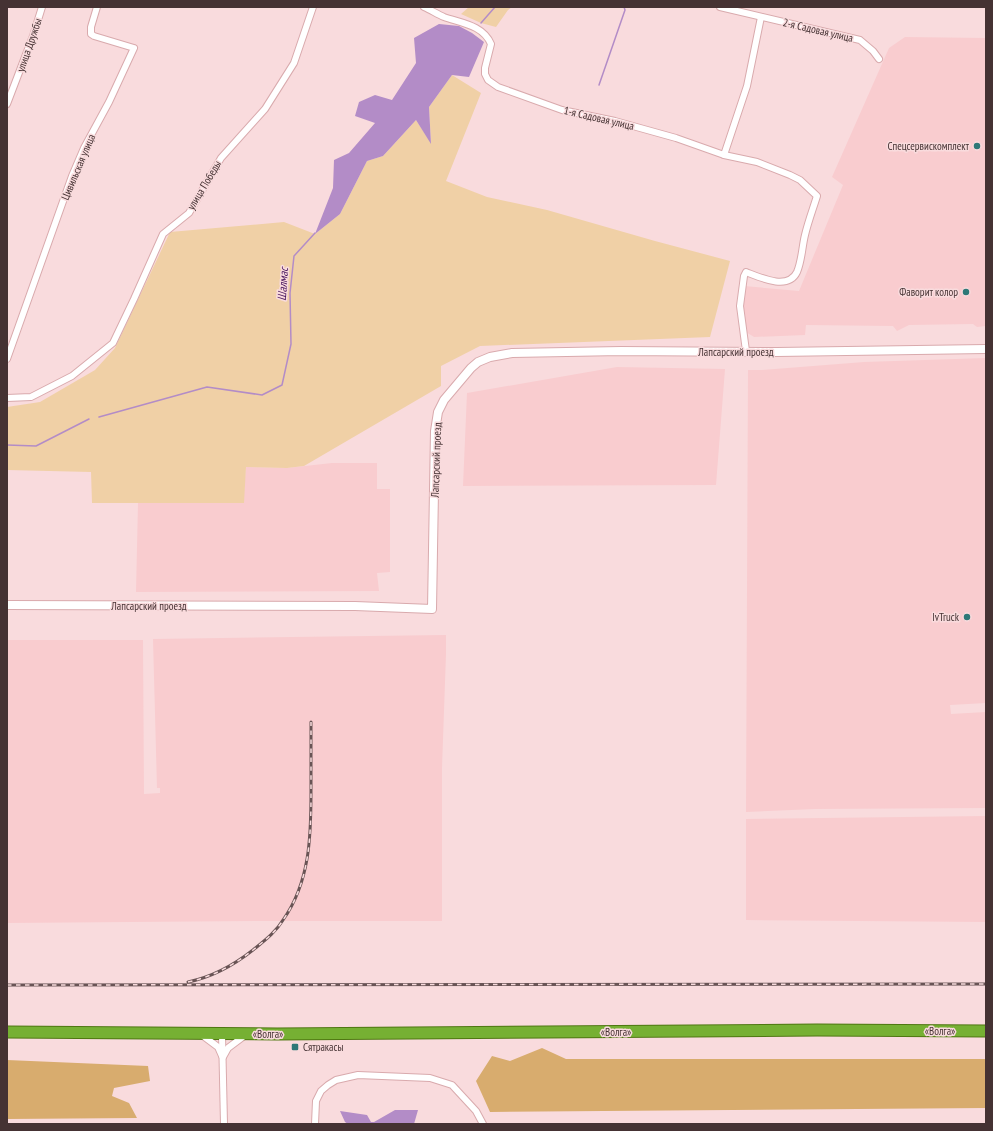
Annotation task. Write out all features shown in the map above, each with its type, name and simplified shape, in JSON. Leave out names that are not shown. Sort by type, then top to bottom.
[{"type":"highway","name":"«Волга»","points":[[7,1032],[247,1034],[809,1030],[986,1031]]},
{"type":"street","name":"улица Дружбы","points":[[7,104],[33,36],[42,7]]},
{"type":"street","name":"Цивильская улица","points":[[7,359],[75,169],[134,48],[94,36],[92,34],[91,27],[97,7]]},
{"type":"street","name":"улица Победы","points":[[7,398],[31,397],[72,376],[113,343],[163,234],[189,213],[221,158],[266,109],[294,63],[313,7]]},
{"type":"street","name":"1-я Садовая улица","points":[[424,7],[445,17],[474,27],[486,36],[491,44],[485,74],[488,80],[498,87],[562,110],[615,121],[676,138],[724,155],[757,162],[790,175],[808,187],[817,196],[805,234],[799,264],[794,276],[785,281],[778,282],[746,272],[742,283],[740,306],[746,351]]},
{"type":"street","name":"2-я Садовая улица","points":[[720,7],[860,40],[873,51],[879,59]]},
{"type":"street","points":[[749,14],[751,7]]},
{"type":"street","points":[[724,155],[747,86],[761,17]]},
{"type":"street","name":"Лапсарский проезд","points":[[7,605],[355,606],[432,609],[435,431],[438,412],[444,400],[471,368],[478,362],[490,357],[512,353],[621,350],[860,351],[986,348]]},
{"type":"street","points":[[200,1034],[218,1047],[223,1057]]},
{"type":"street","points":[[222,1034],[224,1124]]},
{"type":"street","points":[[223,1057],[228,1048],[247,1034]]},
{"type":"street","points":[[315,1124],[316,1101],[321,1091],[336,1080],[358,1075],[430,1078],[452,1085],[476,1111],[484,1124]]},
{"type":"shaded area","points":[[469,7],[512,7],[508,10],[496,27],[481,23],[461,14]]},
{"type":"shaded area","points":[[439,24],[459,26],[484,42],[469,77],[452,75],[429,107],[431,144],[416,120],[383,156],[367,161],[340,214],[315,234],[333,188],[334,160],[349,153],[375,123],[355,116],[359,102],[375,95],[392,100],[416,63],[414,38]]},
{"type":"shaded area","points":[[905,37],[986,38],[986,326],[977,327],[973,324],[909,325],[897,331],[893,326],[806,325],[805,335],[754,337],[746,332],[746,326],[743,325],[744,286],[799,291],[843,185],[832,177],[889,48]]},
{"type":"shaded area","points":[[452,75],[481,93],[446,181],[487,197],[547,210],[730,261],[710,337],[480,346],[441,366],[441,386],[304,466],[287,468],[246,467],[244,503],[92,503],[91,472],[7,470],[7,407],[40,402],[95,370],[115,348],[170,232],[284,222],[315,234],[340,214],[367,161],[383,156],[416,120],[431,143],[429,107]]},
{"type":"shaded area","points":[[986,358],[986,703],[950,705],[951,714],[986,712],[986,808],[815,809],[746,812],[748,370],[864,362]]},
{"type":"shaded area","points":[[617,367],[725,369],[716,485],[463,486],[467,393]]},
{"type":"shaded area","points":[[332,463],[377,463],[377,489],[390,489],[390,572],[377,573],[379,591],[136,592],[138,503],[243,503],[246,467],[287,468]]},
{"type":"shaded area","points":[[446,635],[442,768],[442,921],[7,923],[7,640],[143,640],[144,794],[160,793],[160,788],[157,788],[153,639]]},
{"type":"shaded area","points":[[986,816],[986,922],[746,920],[746,819]]},
{"type":"shaded area","points":[[542,1048],[566,1059],[986,1059],[986,1108],[490,1112],[476,1081],[492,1056],[510,1061]]},
{"type":"shaded area","points":[[7,1060],[148,1066],[150,1081],[114,1088],[112,1096],[129,1103],[137,1118],[7,1119]]},
{"type":"shaded area","points":[[395,1110],[418,1110],[414,1124],[348,1124],[345,1122],[340,1111],[367,1115],[371,1122],[374,1122]]},
{"type":"waterway","name":"Шалмас","points":[[481,23],[495,7]]},
{"type":"waterway","points":[[599,85],[625,10],[624,7]]},
{"type":"waterway","name":"Шалмас","points":[[99,417],[207,387],[262,395],[282,385],[291,344],[290,293],[294,256],[315,233]]},
{"type":"waterway","name":"Шалмас","points":[[7,445],[36,446],[89,419]]},
{"type":"railway","points":[[188,982],[214,974],[246,955],[273,932],[292,905],[304,874],[309,842],[311,809],[311,722]]},
{"type":"railway","points":[[7,985],[986,984]]},
{"type":"place","name":"Спецсервискомплект","points":[[977,146]]},
{"type":"place","name":"Фаворит колор","points":[[966,292]]},
{"type":"place","name":"IvTruck","points":[[967,617]]},
{"type":"place","name":"Сятракасы","points":[[295,1047]]}]
